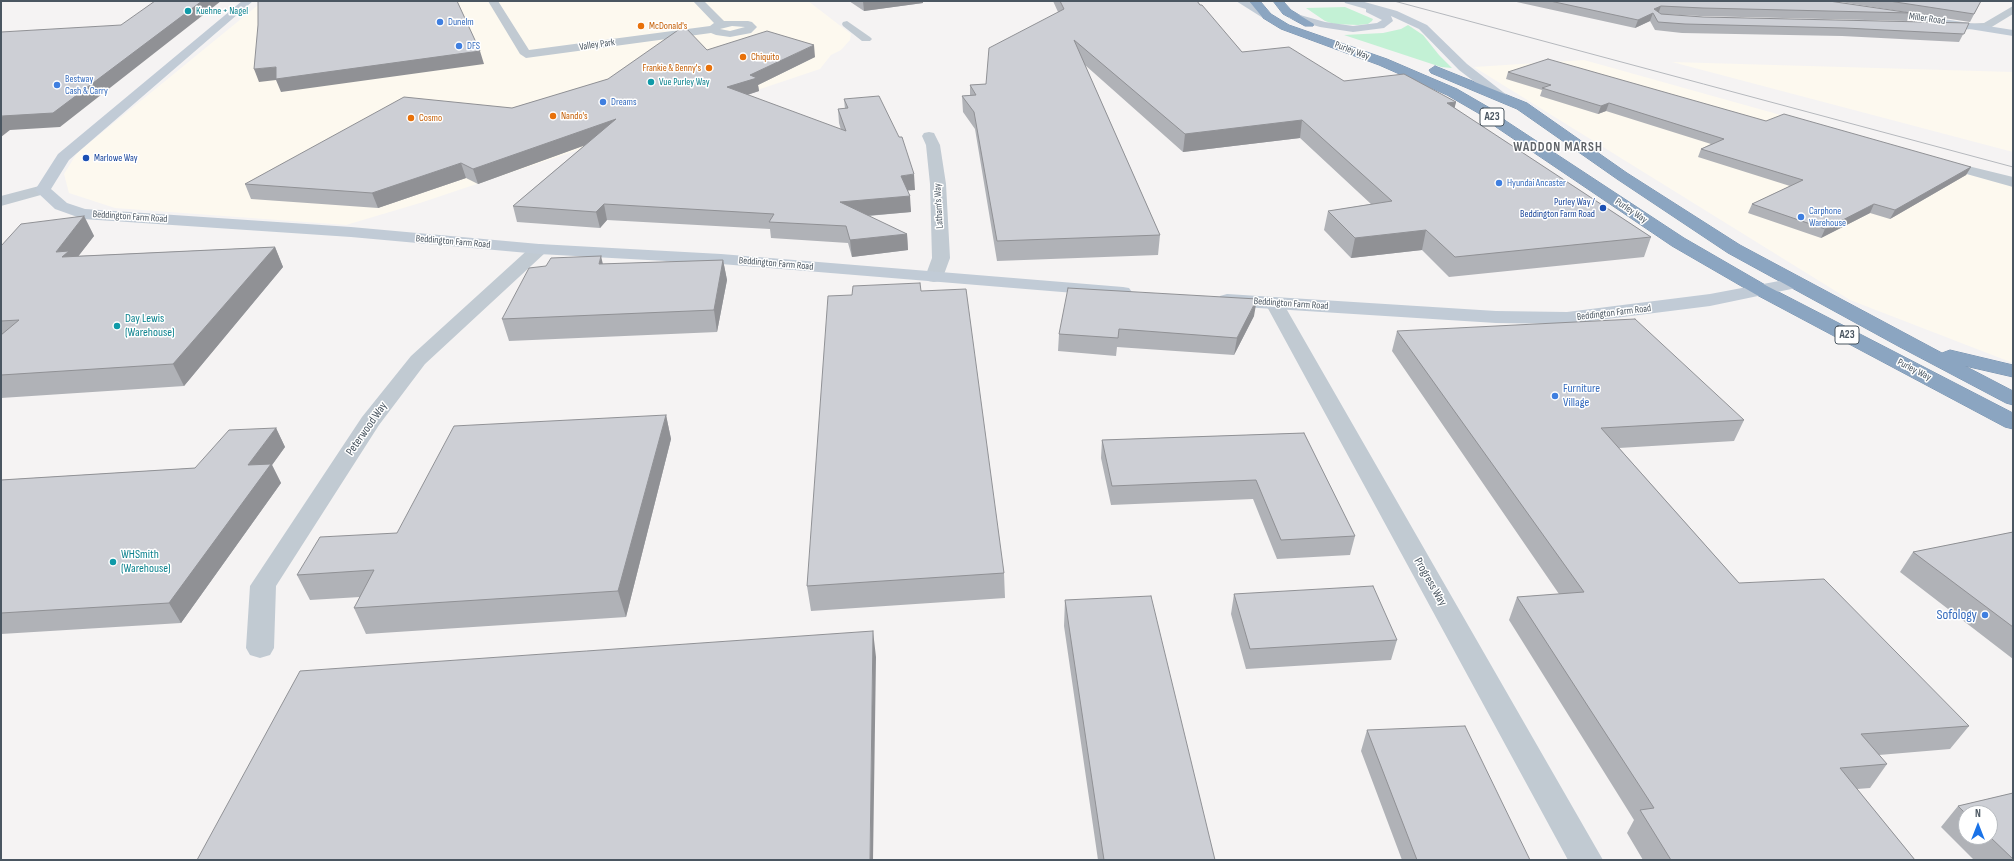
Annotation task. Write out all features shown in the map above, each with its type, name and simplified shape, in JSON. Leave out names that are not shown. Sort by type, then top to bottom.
[{"type":"highway","name":"Purley Way","points":[[1254,1],[1267,16],[1285,26],[1390,65],[1452,92],[1490,114],[1661,231],[1761,290],[2012,414]]},
{"type":"highway","name":"Purley Way","points":[[1278,1],[1293,16],[1335,36],[1410,61]]},
{"type":"highway","name":"Purley Way","points":[[1424,66],[1506,98],[1522,106],[1543,119],[1622,176],[1713,235],[1795,283],[1905,342],[2012,414]]},
{"type":"highway","points":[[1905,342],[1962,360],[2013,371]]},
{"type":"street","points":[[1,201],[44,190],[63,157],[248,1]]},
{"type":"street","name":"Valley Park","points":[[493,1],[526,54],[717,27],[698,1]]},
{"type":"street","points":[[1241,1],[1267,16]]},
{"type":"street","points":[[1293,16],[1324,25],[1353,29],[1380,26],[1388,21],[1382,15],[1350,1]]},
{"type":"street","points":[[1350,1],[1393,13],[1423,27],[1463,67],[1506,98]]},
{"type":"street","points":[[1898,26],[1980,27],[1992,24],[2013,9]]},
{"type":"street","name":"Miller Road","points":[[1872,11],[2013,33]]},
{"type":"street","points":[[847,24],[866,39]]},
{"type":"street","name":"Latham's Way","points":[[929,136],[932,145],[938,184],[941,258],[934,277]]},
{"type":"street","points":[[1968,170],[2013,182]]},
{"type":"street","name":"Beddington Farm Road","points":[[44,190],[61,206],[83,214],[352,232],[540,249],[721,259],[1140,293]]},
{"type":"street","name":"Peterwood Way","points":[[260,648],[264,586],[370,422],[418,360],[540,249]]},
{"type":"street","name":"Beddington Farm Road","points":[[1211,299],[1496,318],[1567,318],[1636,311],[1795,283]]},
{"type":"street","name":"Progress Way","points":[[1274,303],[1586,860]]},
{"type":"shaded area","points":[[263,1],[808,1],[851,34],[850,40],[841,50],[831,55],[820,69],[420,203],[346,225],[115,208],[69,193],[64,174],[77,153]]},
{"type":"shaded area","points":[[1584,60],[2013,180],[2013,363],[1850,300],[1474,67]]},
{"type":"shaded area","points":[[1672,62],[2013,72],[2013,152]]},
{"type":"green space","points":[[1345,7],[1373,19],[1368,24],[1334,24],[1325,21],[1306,8]]},
{"type":"green space","points":[[1408,25],[1423,35],[1452,68],[1441,67],[1344,35],[1383,33],[1401,29]]},
{"type":"building","name":"Bestway Cash & Carry","points":[[155,1],[202,1],[53,113],[1,117],[1,32],[121,25]]},
{"type":"building","points":[[258,1],[457,1],[480,51],[276,79],[276,67],[254,69],[258,25]]},
{"type":"building","points":[[1060,1],[1197,1],[1242,52],[1289,47],[1344,81],[1404,74],[1456,102],[1447,103],[1651,237],[1455,257],[1426,230],[1355,238],[1328,211],[1392,201],[1302,120],[1185,134],[1074,40],[1160,235],[997,241],[974,112],[962,96],[976,95],[970,85],[986,84],[989,48],[1064,9]]},
{"type":"building","points":[[1550,1],[1829,1],[1911,13],[1661,6],[1654,9],[1661,14],[1703,17],[1969,23],[1964,34],[1845,28],[1685,24],[1658,22],[1653,13],[1638,20]]},
{"type":"building","points":[[1889,1],[1981,1],[1974,14]]},
{"type":"building","points":[[684,26],[707,50],[767,31],[814,45],[750,75],[757,78],[727,87],[846,131],[838,109],[848,108],[844,99],[879,96],[899,137],[902,137],[914,174],[901,176],[910,196],[840,202],[907,234],[850,240],[846,226],[769,222],[774,214],[604,204],[596,212],[513,206],[616,119],[473,169],[461,163],[372,193],[245,184],[404,97],[512,108],[608,79]]},
{"type":"building","points":[[1548,59],[1766,121],[1784,114],[1971,167],[1895,210],[1874,204],[1825,229],[1752,204],[1803,180],[1701,149],[1724,139],[1609,103],[1601,106],[1542,88],[1551,85],[1508,72]]},
{"type":"building","name":"Day Lewis (Warehouse)","points":[[84,216],[56,252],[69,251],[62,257],[275,247],[173,364],[1,375],[1,335],[19,320],[1,321],[1,246],[21,224]]},
{"type":"building","points":[[601,256],[599,264],[723,260],[714,310],[502,319],[529,268],[546,266],[551,258]]},
{"type":"building","points":[[920,283],[921,291],[966,289],[1004,573],[807,586],[828,296],[852,295],[853,286]]},
{"type":"building","points":[[1068,288],[1257,299],[1237,338],[1119,329],[1118,338],[1059,334]]},
{"type":"building","points":[[1635,319],[1744,420],[1601,428],[1739,583],[1824,579],[1969,726],[1861,734],[1887,764],[1840,768],[1915,860],[1671,860],[1640,810],[1654,808],[1517,597],[1584,592],[1397,331]]},
{"type":"building","points":[[666,415],[618,591],[354,608],[374,570],[297,575],[320,537],[397,533],[454,426]]},
{"type":"building","name":"WHSmith (Warehouse)","points":[[276,428],[248,465],[271,464],[169,603],[1,613],[1,480],[195,468],[229,430]]},
{"type":"building","points":[[1304,433],[1355,536],[1281,540],[1256,480],[1112,486],[1102,440]]},
{"type":"building","points":[[2013,532],[2013,627],[1913,552]]},
{"type":"building","points":[[1373,586],[1397,640],[1250,649],[1234,594]]},
{"type":"building","points":[[1151,596],[1215,860],[1104,860],[1065,600]]},
{"type":"building","points":[[873,631],[870,860],[197,860],[300,671]]},
{"type":"building","points":[[1465,726],[1530,860],[1417,860],[1367,730]]},
{"type":"building","points":[[2013,793],[2013,859],[1998,845],[1998,805],[1962,805]]},
{"type":"tram line","points":[[1394,1],[2013,167]]},
{"type":"place","name":"Kuehne + Nagel","points":[[188,11]]},
{"type":"place","name":"Dunelm","points":[[440,22]]},
{"type":"place","name":"McDonald's","points":[[641,26]]},
{"type":"place","name":"DFS","points":[[459,46]]},
{"type":"place","name":"Chiquito","points":[[743,57]]},
{"type":"place","name":"Frankie & Benny's","points":[[709,68]]},
{"type":"place","name":"Vue Purley Way","points":[[651,82]]},
{"type":"place","name":"Bestway Cash & Carry","points":[[57,85]]},
{"type":"place","name":"Dreams","points":[[603,102]]},
{"type":"place","name":"Nando's","points":[[553,116]]},
{"type":"place","name":"Cosmo","points":[[411,118]]},
{"type":"place","name":"Marlowe Way","points":[[86,158]]},
{"type":"place","name":"Hyundai Ancaster","points":[[1499,183]]},
{"type":"place","name":"Purley Way / Beddington Farm Road","points":[[1603,208]]},
{"type":"place","name":"Carphone Warehouse","points":[[1801,217]]},
{"type":"place","name":"Day Lewis (Warehouse)","points":[[117,326]]},
{"type":"place","name":"Furniture Village","points":[[1555,396]]},
{"type":"place","name":"WHSmith (Warehouse)","points":[[113,562]]},
{"type":"place","name":"Sofology","points":[[1985,615]]},
{"type":"district","name":"WADDON MARSH","points":[[1558,148]]}]
